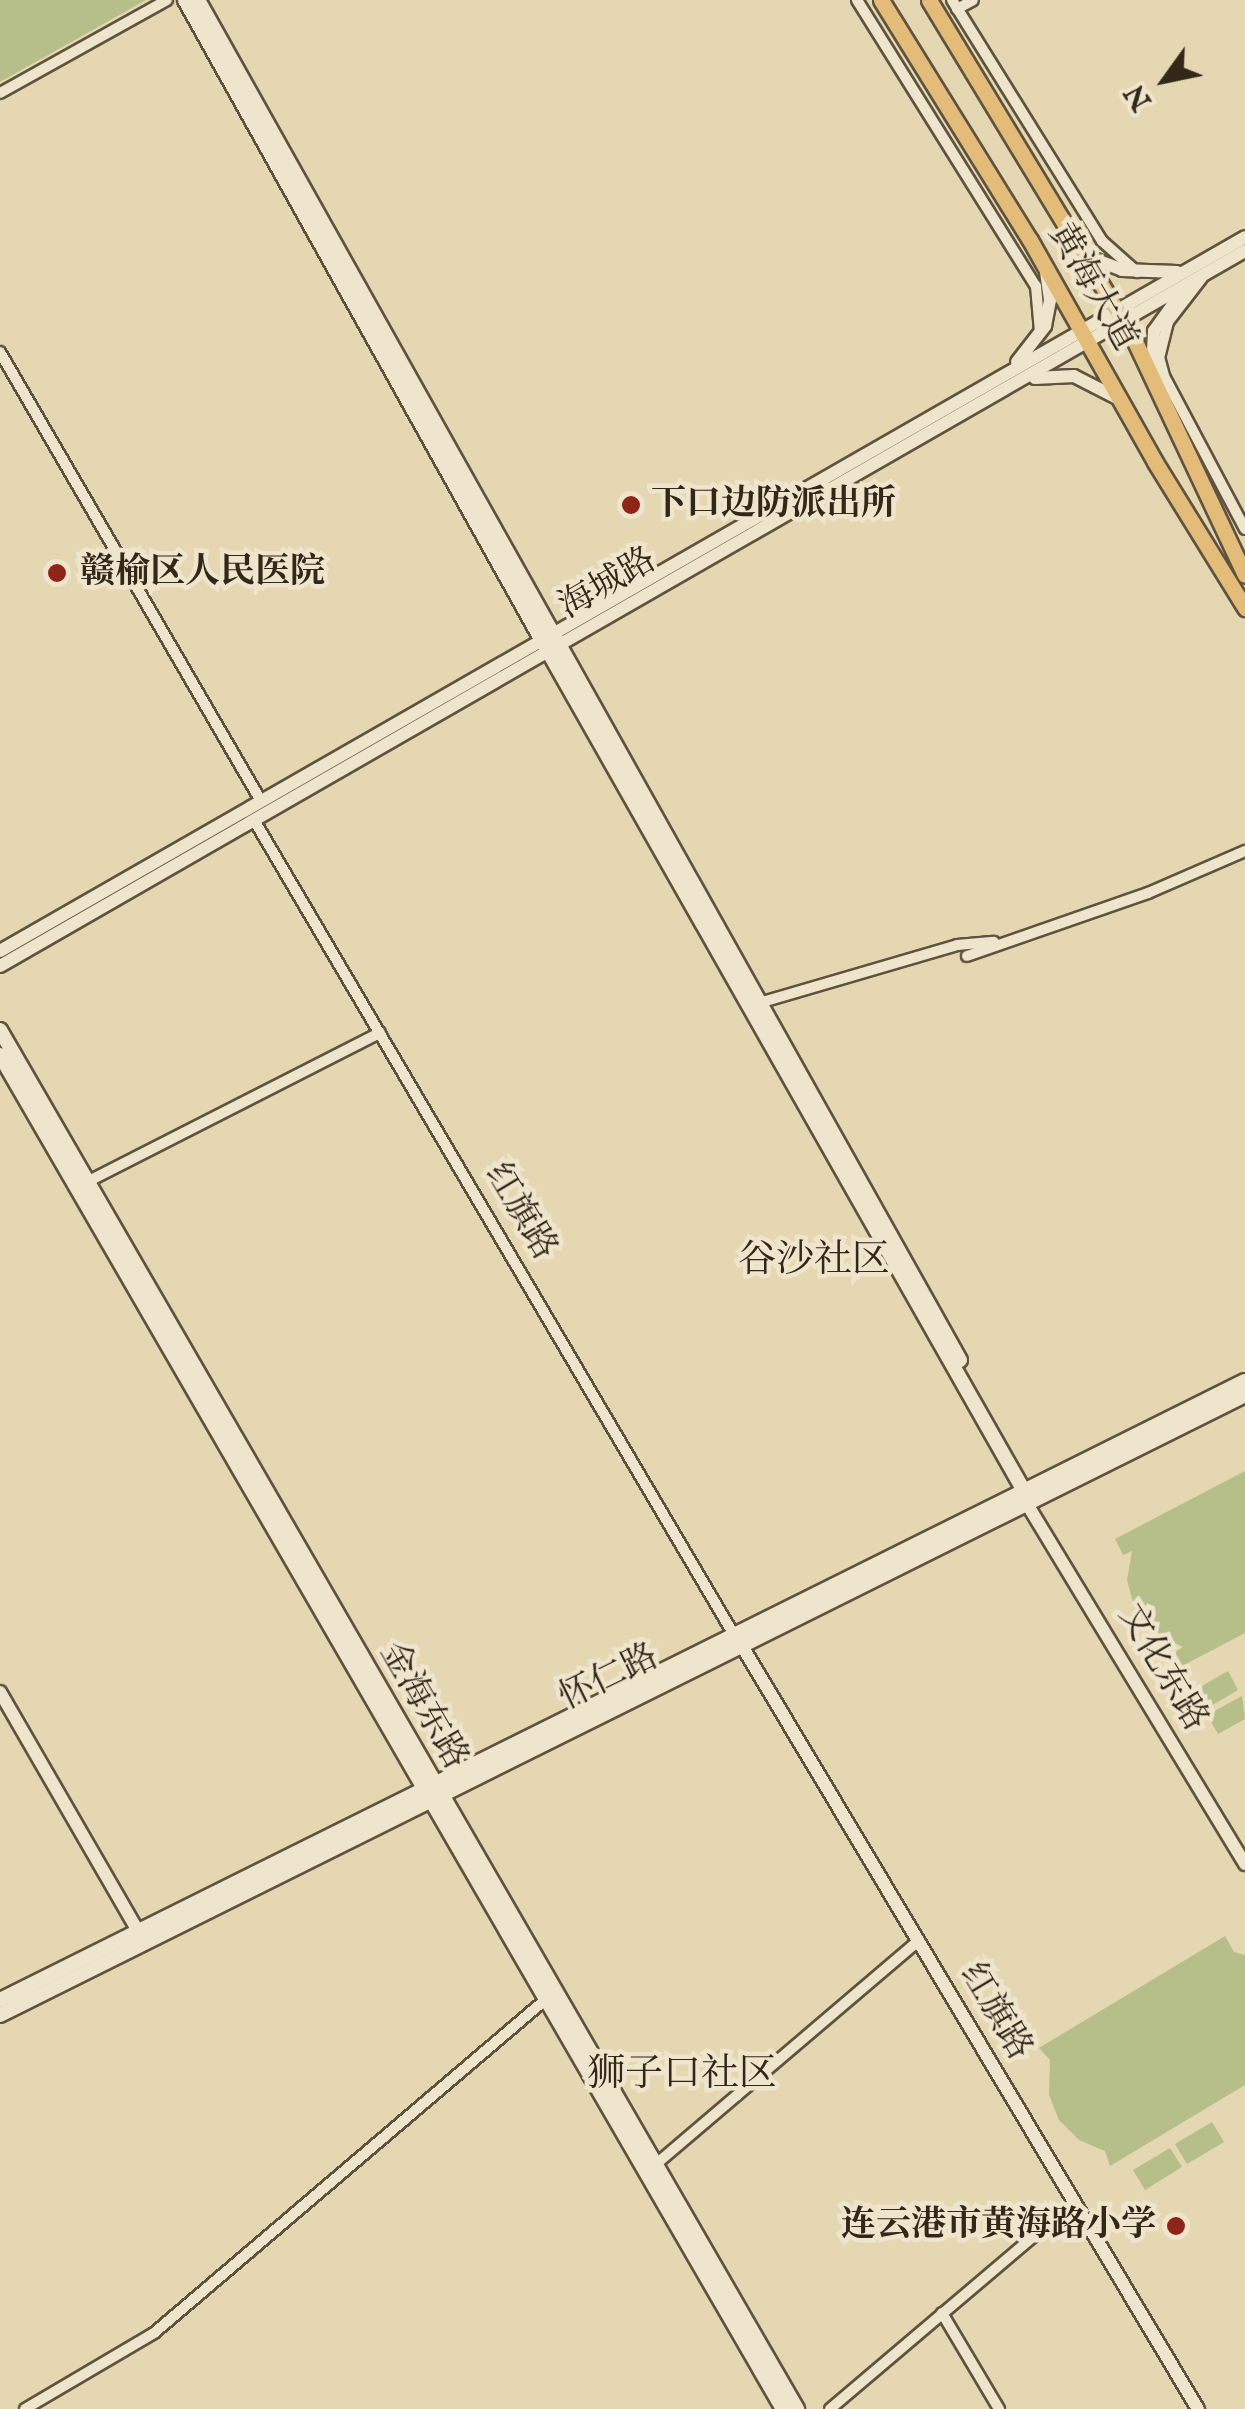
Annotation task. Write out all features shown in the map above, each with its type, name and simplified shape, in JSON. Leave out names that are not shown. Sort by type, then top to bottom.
[{"type":"main road","points":[[186,0],[1028,1494]]},
{"type":"main road","points":[[198,0],[551,643],[759,1003],[1028,1494]]},
{"type":"main road","name":"黄海大道","points":[[881,0],[1042,262],[1245,608]]},
{"type":"main road","name":"黄海大道","points":[[930,2],[1121,316],[1245,574]]},
{"type":"main road","name":"金海东路","points":[[0,1030],[545,2000],[783,2409]]},
{"type":"main road","name":"金海东路","points":[[0,1055],[796,2409]]},
{"type":"main road","name":"怀仁路","points":[[0,2015],[1245,1381]]},
{"type":"main road","name":"怀仁路","points":[[1028,1494],[1245,1395]]},
{"type":"main road","name":"怀仁路","points":[[0,2000],[432,1793]]},
{"type":"street","points":[[0,93],[167,0]]},
{"type":"street","points":[[857,0],[1036,286],[1040,336]]},
{"type":"street","points":[[930,2],[956,7],[972,0]]},
{"type":"street","points":[[950,34],[956,7]]},
{"type":"street","points":[[956,7],[1102,241],[1138,273]]},
{"type":"street","name":"海城路","points":[[0,966],[1004,376],[1086,336],[1187,278],[1245,237]]},
{"type":"street","name":"海城路","points":[[1187,278],[1204,275],[1245,252]]},
{"type":"street","points":[[1086,256],[1138,273],[1187,278],[1154,331],[1150,356],[1153,380]]},
{"type":"street","points":[[1004,376],[1040,336],[1050,311],[1042,262]]},
{"type":"street","points":[[1204,275],[1168,322],[1160,357],[1164,376],[1245,528]]},
{"type":"street","name":"海城路","points":[[0,951],[1018,382],[1086,336]]},
{"type":"street","points":[[0,352],[261,802]]},
{"type":"street","points":[[1018,382],[1058,374],[1074,376],[1122,400]]},
{"type":"street","name":"红旗路","points":[[254,820],[1198,2409]]},
{"type":"street","points":[[967,956],[1148,892],[1245,851]]},
{"type":"street","points":[[759,1003],[958,945],[1004,940]]},
{"type":"street","points":[[86,1182],[380,1034]]},
{"type":"street","name":"文化东路","points":[[1028,1494],[1245,1864]]},
{"type":"street","points":[[0,1692],[138,1931]]},
{"type":"street","points":[[655,2165],[918,1940]]},
{"type":"street","points":[[25,2409],[154,2333],[545,2000]]},
{"type":"street","points":[[830,2409],[1074,2202]]},
{"type":"street","points":[[942,2313],[999,2409]]},
{"type":"green space","points":[[0,0],[146,0],[0,82]]},
{"type":"green space","points":[[1245,1471],[1245,1633],[1182,1666],[1175,1652],[1183,1647],[1152,1632],[1135,1610],[1127,1580],[1132,1551],[1123,1555],[1115,1539]]},
{"type":"green space","points":[[1228,1671],[1238,1690],[1204,1710],[1193,1691]]},
{"type":"green space","points":[[1242,1696],[1245,1719],[1218,1734],[1207,1715]]},
{"type":"green space","points":[[1225,1936],[1234,1952],[1245,1955],[1245,2085],[1110,2166],[1105,2151],[1079,2140],[1059,2120],[1049,2095],[1050,2060],[1039,2048]]},
{"type":"green space","points":[[1212,2122],[1224,2142],[1187,2164],[1175,2144]]},
{"type":"green space","points":[[1170,2148],[1182,2167],[1145,2190],[1133,2170]]},
{"type":"place","name":"下口边防派出所","points":[[631,505]]},
{"type":"place","name":"赣榆区人民医院","points":[[57,573]]},
{"type":"place","name":"连云港市黄海路小学","points":[[1176,2226]]},
{"type":"district","name":"谷沙社区","points":[[814,1262]]},
{"type":"district","name":"狮子口社区","points":[[682,2076]]}]
